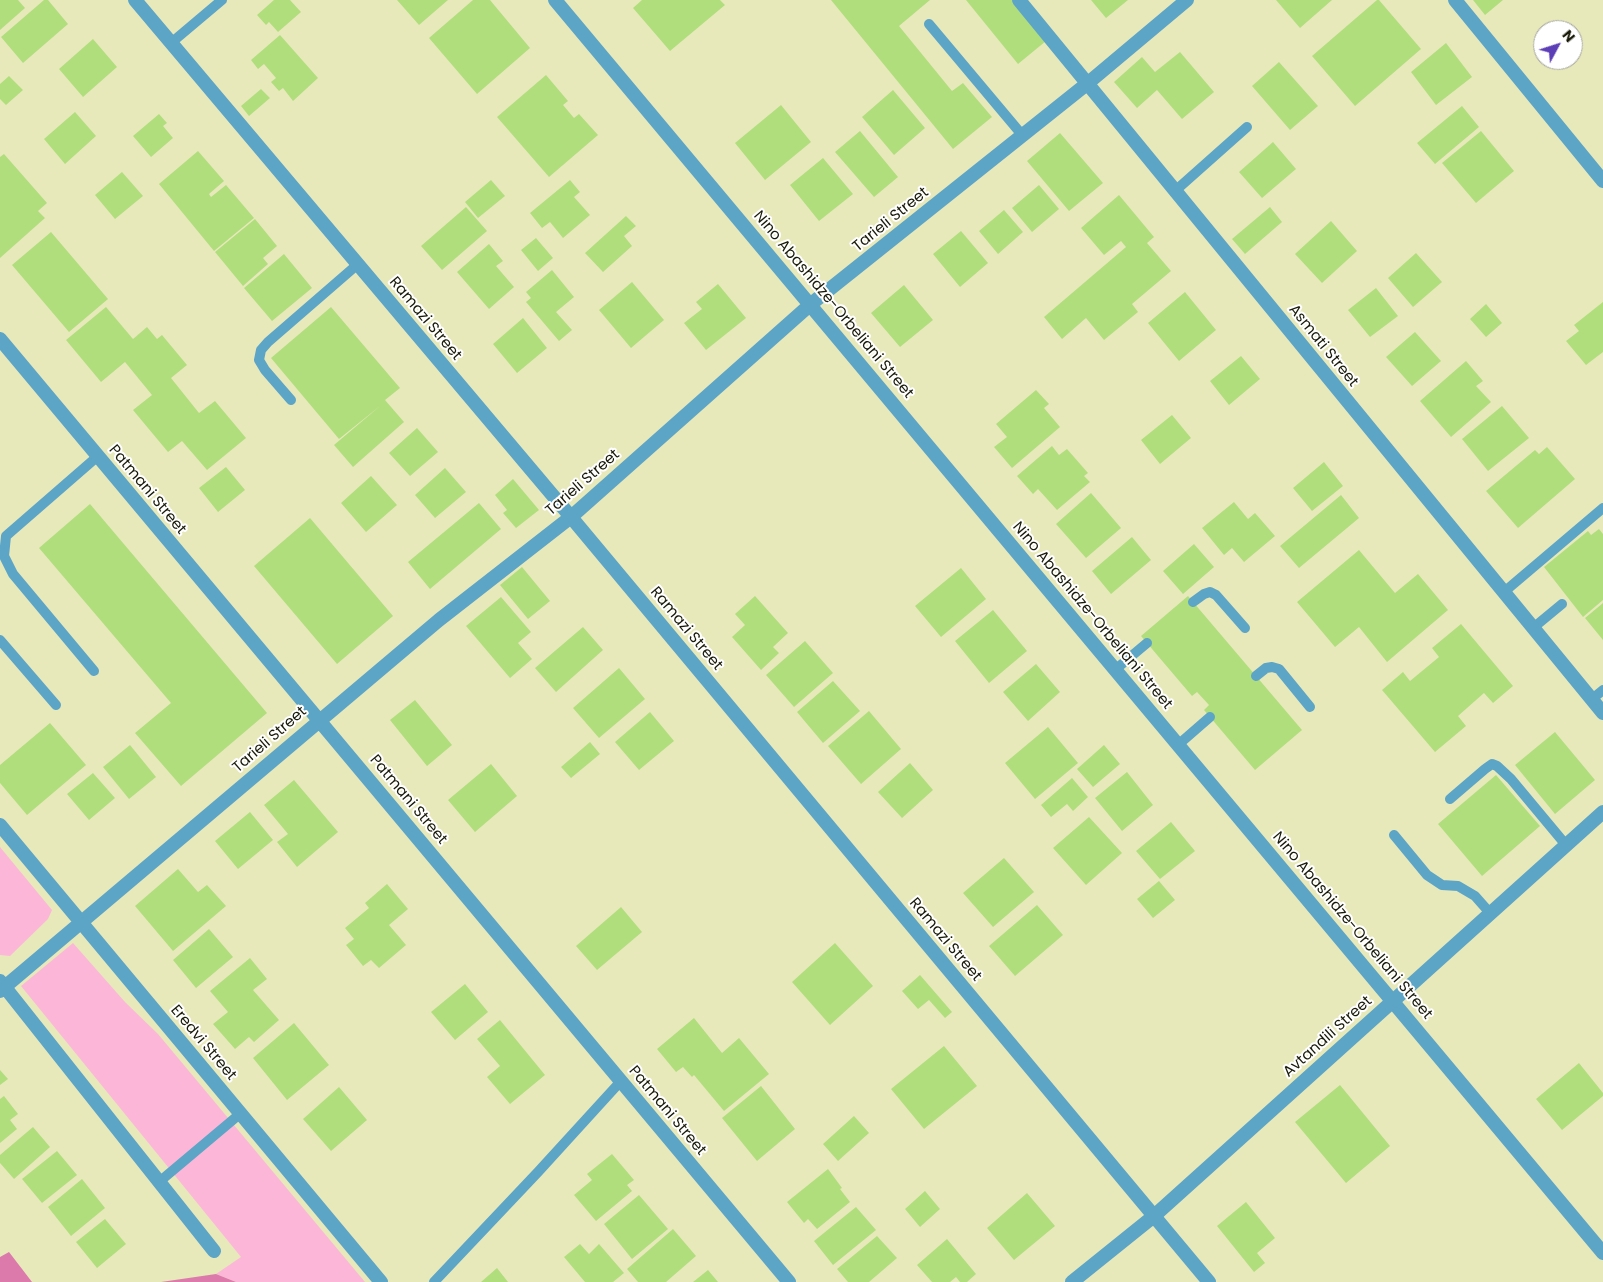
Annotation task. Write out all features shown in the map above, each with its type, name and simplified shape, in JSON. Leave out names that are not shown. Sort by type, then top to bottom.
[{"type":"street","name":"Ramazi Street","points":[[135,0],[571,516],[1209,1282]]},
{"type":"street","name":"Nino Abashidze-Orbeliani Street","points":[[555,0],[1603,1253]]},
{"type":"street","name":"Asmati Street","points":[[1019,0],[1603,713]]},
{"type":"street","name":"Tarieli Street","points":[[2,986],[82,922],[319,719],[439,620],[571,516],[811,304],[1023,136],[1187,0]]},
{"type":"street","points":[[1455,0],[1603,181]]},
{"type":"street","name":"Patmani Street","points":[[0,339],[790,1282]]},
{"type":"street","name":"Avtandili Street","points":[[1072,1282],[1154,1216],[1603,812]]},
{"type":"street","name":"Eredvi Street","points":[[0,825],[381,1282]]},
{"type":"street","points":[[2,986],[214,1251]]},
{"type":"lane","points":[[171,43],[222,0]]},
{"type":"lane","points":[[929,24],[1023,136]]},
{"type":"lane","points":[[1174,190],[1247,127]]},
{"type":"lane","points":[[291,400],[265,370],[259,360],[261,350],[358,264]]},
{"type":"lane","points":[[94,671],[13,574],[4,556],[6,536],[98,456]]},
{"type":"lane","points":[[1504,592],[1603,508]]},
{"type":"lane","points":[[1193,602],[1210,592],[1216,595],[1245,628]]},
{"type":"lane","points":[[1533,628],[1562,604]]},
{"type":"lane","points":[[0,640],[56,705]]},
{"type":"lane","points":[[1116,669],[1147,643]]},
{"type":"lane","points":[[1256,676],[1266,668],[1279,669],[1310,707]]},
{"type":"lane","points":[[1592,699],[1603,690]]},
{"type":"lane","points":[[1179,744],[1210,717]]},
{"type":"lane","points":[[1450,799],[1492,764],[1498,766],[1566,845]]},
{"type":"lane","points":[[1394,835],[1427,876],[1442,885],[1458,886],[1475,896],[1490,913]]},
{"type":"lane","points":[[434,1282],[621,1081]]},
{"type":"lane","points":[[159,1182],[240,1113]]},
{"type":"shaded area","points":[[0,847],[52,910],[48,919],[10,956],[0,955]]},
{"type":"shaded area","points":[[73,943],[125,1002],[158,1034],[365,1282],[236,1282],[216,1274],[241,1257],[21,986]]},
{"type":"shaded area","points":[[9,1252],[32,1282],[0,1282],[0,1257]]},
{"type":"shaded area","points":[[216,1274],[236,1282],[161,1282]]},
{"type":"building","points":[[0,0],[18,0],[25,8],[0,30]]},
{"type":"building","points":[[44,0],[48,0],[68,24],[23,63],[1,37]]},
{"type":"building","points":[[274,0],[290,0],[301,12],[278,32],[269,22],[266,25],[257,15]]},
{"type":"building","points":[[397,0],[448,0],[419,25]]},
{"type":"building","points":[[473,0],[490,0],[530,48],[477,94],[429,38]]},
{"type":"building","points":[[642,0],[720,0],[725,5],[670,51],[633,8]]},
{"type":"building","points":[[831,0],[930,0],[899,26],[952,91],[963,83],[992,117],[953,149]]},
{"type":"building","points":[[966,0],[1012,0],[1046,41],[1018,64]]},
{"type":"building","points":[[1091,0],[1128,0],[1106,18]]},
{"type":"building","points":[[1276,0],[1332,0],[1300,28]]},
{"type":"building","points":[[1377,0],[1421,49],[1355,106],[1312,56]]},
{"type":"building","points":[[1473,0],[1503,0],[1485,15]]},
{"type":"building","points":[[280,35],[318,78],[293,101],[283,88],[279,91],[271,82],[276,78],[264,64],[258,69],[251,60]]},
{"type":"building","points":[[93,39],[117,67],[83,97],[59,69]]},
{"type":"building","points":[[1446,43],[1472,77],[1436,105],[1411,72]]},
{"type":"building","points":[[1180,52],[1214,92],[1182,119],[1157,90],[1137,108],[1114,82],[1142,57],[1155,72]]},
{"type":"building","points":[[1279,62],[1318,106],[1290,130],[1252,86]]},
{"type":"building","points":[[546,75],[568,101],[563,105],[574,118],[579,114],[598,135],[549,177],[497,117]]},
{"type":"building","points":[[9,76],[23,90],[6,105],[0,99],[0,84]]},
{"type":"building","points":[[261,89],[270,98],[249,116],[241,106]]},
{"type":"building","points":[[893,90],[925,128],[894,155],[862,117]]},
{"type":"building","points":[[781,105],[811,142],[765,180],[735,143]]},
{"type":"building","points":[[1462,106],[1479,127],[1435,164],[1417,143]]},
{"type":"building","points":[[75,112],[96,136],[65,164],[44,139]]},
{"type":"building","points":[[159,114],[167,123],[163,126],[173,138],[151,157],[133,136]]},
{"type":"building","points":[[860,131],[898,177],[874,197],[835,152]]},
{"type":"building","points":[[1481,131],[1514,171],[1476,203],[1442,163]]},
{"type":"building","points":[[1060,133],[1103,183],[1069,211],[1027,161]]},
{"type":"building","points":[[1273,142],[1296,169],[1262,198],[1239,172]]},
{"type":"building","points":[[198,151],[224,181],[209,194],[211,197],[226,185],[254,218],[214,251],[159,184]]},
{"type":"building","points":[[4,154],[47,203],[38,211],[45,218],[0,258],[0,157]]},
{"type":"building","points":[[823,158],[853,194],[819,221],[790,185]]},
{"type":"building","points":[[122,172],[143,196],[115,219],[95,195]]},
{"type":"building","points":[[491,180],[505,196],[478,218],[465,202]]},
{"type":"building","points":[[570,180],[580,192],[574,197],[590,215],[563,238],[550,222],[542,228],[530,213]]},
{"type":"building","points":[[1039,185],[1059,209],[1032,232],[1012,208]]},
{"type":"building","points":[[1119,195],[1154,237],[1147,243],[1171,271],[1132,304],[1138,312],[1104,340],[1086,318],[1062,339],[1044,317],[1126,247],[1121,241],[1104,255],[1081,228]]},
{"type":"building","points":[[466,207],[487,231],[442,270],[421,246]]},
{"type":"building","points":[[1270,207],[1282,222],[1245,254],[1232,239]]},
{"type":"building","points":[[1004,210],[1023,232],[998,254],[979,231]]},
{"type":"building","points":[[626,216],[636,226],[624,236],[632,246],[603,272],[585,253]]},
{"type":"building","points":[[255,219],[277,246],[263,258],[268,264],[243,286],[215,252]]},
{"type":"building","points":[[1331,221],[1357,251],[1322,283],[1295,254]]},
{"type":"building","points":[[961,231],[988,263],[960,287],[933,254]]},
{"type":"building","points":[[51,232],[108,299],[69,332],[12,265]]},
{"type":"building","points":[[536,238],[553,258],[538,271],[521,250]]},
{"type":"building","points":[[489,244],[503,261],[496,266],[514,287],[489,309],[457,272]]},
{"type":"building","points":[[1416,253],[1442,282],[1413,307],[1388,278]]},
{"type":"building","points":[[284,254],[312,288],[272,321],[244,288]]},
{"type":"building","points":[[552,270],[574,297],[556,312],[572,330],[559,341],[526,302],[531,298],[526,292]]},
{"type":"building","points":[[632,282],[664,320],[631,348],[599,310]]},
{"type":"building","points":[[718,284],[746,318],[706,350],[684,323],[702,309],[696,302]]},
{"type":"building","points":[[904,285],[933,320],[900,347],[871,313]]},
{"type":"building","points":[[1376,288],[1398,316],[1370,337],[1348,310]]},
{"type":"building","points":[[1185,292],[1216,330],[1179,361],[1148,323]]},
{"type":"building","points":[[1603,302],[1603,352],[1586,365],[1566,341],[1579,331],[1574,325]]},
{"type":"building","points":[[1486,304],[1502,323],[1486,337],[1470,319]]},
{"type":"building","points":[[106,307],[133,339],[147,327],[157,339],[162,335],[187,365],[171,378],[199,413],[215,401],[246,438],[207,470],[182,441],[168,452],[133,410],[152,395],[125,362],[101,382],[66,340]]},
{"type":"building","points":[[331,307],[400,388],[385,400],[404,422],[353,467],[334,445],[380,406],[339,439],[271,358]]},
{"type":"building","points":[[523,318],[547,348],[517,373],[493,344]]},
{"type":"building","points":[[1415,332],[1441,361],[1412,386],[1386,357]]},
{"type":"building","points":[[1241,356],[1260,379],[1229,405],[1210,381]]},
{"type":"building","points":[[1466,361],[1483,381],[1476,386],[1491,402],[1451,437],[1420,401]]},
{"type":"building","points":[[1036,390],[1049,404],[1044,408],[1060,427],[1012,468],[994,447],[1007,437],[996,424]]},
{"type":"building","points":[[1502,406],[1529,438],[1488,471],[1462,439]]},
{"type":"building","points":[[1172,415],[1191,438],[1160,464],[1141,440]]},
{"type":"building","points":[[417,428],[438,452],[410,476],[389,453]]},
{"type":"building","points":[[1052,446],[1059,455],[1067,449],[1088,473],[1084,476],[1090,482],[1057,510],[1038,489],[1033,494],[1017,476]]},
{"type":"building","points":[[1547,447],[1575,479],[1518,528],[1486,491],[1535,450],[1539,454]]},
{"type":"building","points":[[1324,462],[1343,486],[1312,511],[1293,488]]},
{"type":"building","points":[[226,467],[245,490],[218,512],[199,488]]},
{"type":"building","points":[[445,468],[466,492],[435,518],[415,495]]},
{"type":"building","points":[[371,476],[397,505],[366,532],[341,503]]},
{"type":"building","points":[[513,479],[539,510],[516,528],[503,513],[507,510],[495,495]]},
{"type":"building","points":[[1091,493],[1121,528],[1086,558],[1056,524]]},
{"type":"building","points":[[1341,495],[1359,518],[1299,568],[1280,546]]},
{"type":"building","points":[[1234,502],[1248,519],[1255,513],[1275,536],[1244,562],[1232,548],[1224,555],[1202,528]]},
{"type":"building","points":[[479,503],[501,529],[430,589],[408,562]]},
{"type":"building","points":[[90,504],[267,713],[181,786],[135,733],[171,703],[39,548]]},
{"type":"building","points":[[310,518],[393,616],[337,664],[254,566]]},
{"type":"building","points":[[1599,529],[1603,534],[1603,600],[1583,617],[1544,567],[1588,531],[1591,535]]},
{"type":"building","points":[[1132,537],[1151,560],[1111,594],[1092,571]]},
{"type":"building","points":[[1194,544],[1214,567],[1183,594],[1163,571]]},
{"type":"building","points":[[1359,550],[1395,593],[1418,574],[1448,610],[1387,662],[1359,627],[1335,647],[1297,602]]},
{"type":"building","points":[[522,567],[550,601],[528,619],[500,585]]},
{"type":"building","points":[[961,568],[986,599],[941,637],[915,606]]},
{"type":"building","points":[[755,596],[788,633],[773,647],[779,653],[761,670],[732,637],[745,625],[735,614]]},
{"type":"building","points":[[1188,596],[1302,730],[1255,770],[1204,710],[1209,705],[1197,692],[1192,696],[1141,636]]},
{"type":"building","points":[[501,597],[531,632],[518,643],[532,659],[510,678],[466,626]]},
{"type":"building","points":[[1603,603],[1603,640],[1585,618]]},
{"type":"building","points":[[993,610],[1027,651],[989,683],[955,641]]},
{"type":"building","points":[[1461,624],[1513,686],[1493,703],[1484,693],[1458,716],[1466,726],[1435,752],[1382,690],[1403,672],[1410,681],[1439,657],[1432,648]]},
{"type":"building","points":[[583,627],[603,650],[556,692],[535,668]]},
{"type":"building","points":[[805,641],[833,673],[794,707],[766,675]]},
{"type":"building","points":[[1036,664],[1060,692],[1028,721],[1003,692]]},
{"type":"building","points":[[619,668],[645,699],[599,738],[573,708]]},
{"type":"building","points":[[833,681],[860,711],[823,743],[797,712]]},
{"type":"building","points":[[415,700],[452,745],[427,766],[390,720]]},
{"type":"building","points":[[869,711],[901,749],[861,784],[828,746]]},
{"type":"building","points":[[650,712],[674,741],[639,770],[615,742]]},
{"type":"building","points":[[50,723],[86,765],[27,815],[0,783],[0,765]]},
{"type":"building","points":[[1048,727],[1078,763],[1035,799],[1005,763]]},
{"type":"building","points":[[1555,732],[1595,780],[1555,814],[1515,765]]},
{"type":"building","points":[[590,742],[600,754],[571,778],[561,767]]},
{"type":"building","points":[[130,745],[156,777],[129,799],[103,767]]},
{"type":"building","points":[[1104,745],[1120,764],[1093,787],[1077,769]]},
{"type":"building","points":[[910,763],[933,790],[902,818],[878,792]]},
{"type":"building","points":[[491,764],[517,796],[475,832],[448,800]]},
{"type":"building","points":[[1127,772],[1153,805],[1122,831],[1095,798]]},
{"type":"building","points":[[93,773],[115,798],[89,820],[67,794]]},
{"type":"building","points":[[1496,775],[1540,826],[1482,876],[1438,824]]},
{"type":"building","points":[[1072,778],[1088,797],[1073,811],[1067,804],[1051,817],[1041,805]]},
{"type":"building","points":[[294,780],[338,832],[297,867],[277,842],[288,834],[264,805]]},
{"type":"building","points":[[250,812],[273,840],[238,869],[215,841]]},
{"type":"building","points":[[1089,817],[1122,853],[1086,885],[1053,848]]},
{"type":"building","points":[[1171,822],[1195,851],[1160,879],[1136,851]]},
{"type":"building","points":[[1004,858],[1034,892],[993,927],[963,893]]},
{"type":"building","points":[[178,869],[198,892],[207,885],[226,906],[173,951],[135,906]]},
{"type":"building","points":[[1159,881],[1175,900],[1153,918],[1137,899]]},
{"type":"building","points":[[387,884],[408,909],[389,925],[406,945],[379,968],[371,960],[363,966],[346,945],[354,939],[345,928],[369,908],[365,903]]},
{"type":"building","points":[[1037,905],[1063,935],[1015,976],[989,946]]},
{"type":"building","points":[[621,907],[642,932],[597,970],[576,946]]},
{"type":"building","points":[[209,929],[233,957],[196,988],[173,960]]},
{"type":"building","points":[[835,943],[873,986],[830,1025],[792,982]]},
{"type":"building","points":[[250,958],[267,979],[253,990],[279,1020],[254,1042],[249,1037],[235,1049],[213,1024],[228,1012],[210,991]]},
{"type":"building","points":[[920,975],[952,1012],[945,1018],[929,1000],[918,1009],[902,991]]},
{"type":"building","points":[[465,984],[488,1012],[455,1040],[431,1012]]},
{"type":"building","points":[[694,1018],[722,1053],[739,1038],[769,1074],[724,1111],[694,1075],[692,1077],[683,1067],[676,1072],[657,1049]]},
{"type":"building","points":[[500,1020],[545,1075],[510,1104],[487,1077],[500,1066],[477,1039]]},
{"type":"building","points":[[294,1023],[329,1065],[287,1100],[253,1058]]},
{"type":"building","points":[[944,1046],[977,1086],[924,1129],[891,1089]]},
{"type":"building","points":[[1579,1063],[1603,1093],[1603,1096],[1562,1130],[1536,1099]]},
{"type":"building","points":[[0,1070],[8,1079],[0,1085]]},
{"type":"building","points":[[1340,1085],[1390,1146],[1346,1183],[1295,1122]]},
{"type":"building","points":[[761,1086],[795,1129],[757,1161],[722,1118]]},
{"type":"building","points":[[339,1087],[367,1120],[331,1151],[303,1119]]},
{"type":"building","points":[[4,1096],[18,1114],[10,1120],[17,1129],[0,1143],[0,1099]]},
{"type":"building","points":[[854,1116],[869,1133],[838,1161],[823,1144]]},
{"type":"building","points":[[33,1127],[50,1147],[14,1179],[0,1163],[0,1155]]},
{"type":"building","points":[[57,1151],[77,1175],[42,1203],[22,1179]]},
{"type":"building","points":[[612,1154],[634,1180],[627,1185],[632,1191],[596,1221],[574,1195],[592,1180],[587,1174]]},
{"type":"building","points":[[828,1169],[850,1202],[817,1229],[808,1219],[804,1223],[787,1202]]},
{"type":"building","points":[[82,1179],[105,1208],[71,1236],[48,1207]]},
{"type":"building","points":[[925,1191],[940,1209],[920,1227],[905,1209]]},
{"type":"building","points":[[1027,1193],[1055,1226],[1014,1260],[987,1228]]},
{"type":"building","points":[[639,1195],[668,1229],[632,1259],[604,1224]]},
{"type":"building","points":[[1246,1202],[1275,1238],[1257,1253],[1265,1263],[1254,1272],[1217,1226]]},
{"type":"building","points":[[856,1207],[876,1230],[833,1265],[814,1241]]},
{"type":"building","points":[[105,1219],[126,1244],[97,1268],[76,1242]]},
{"type":"building","points":[[673,1229],[696,1256],[666,1282],[638,1282],[627,1269]]},
{"type":"building","points":[[877,1236],[897,1258],[869,1282],[848,1282],[837,1269]]},
{"type":"building","points":[[947,1239],[976,1274],[967,1282],[960,1282],[956,1277],[950,1282],[932,1282],[917,1265]]},
{"type":"building","points":[[580,1244],[589,1254],[599,1244],[624,1273],[613,1282],[585,1282],[564,1257]]},
{"type":"building","points":[[497,1268],[508,1282],[481,1282]]},
{"type":"building","points":[[708,1270],[718,1282],[693,1282]]}]
